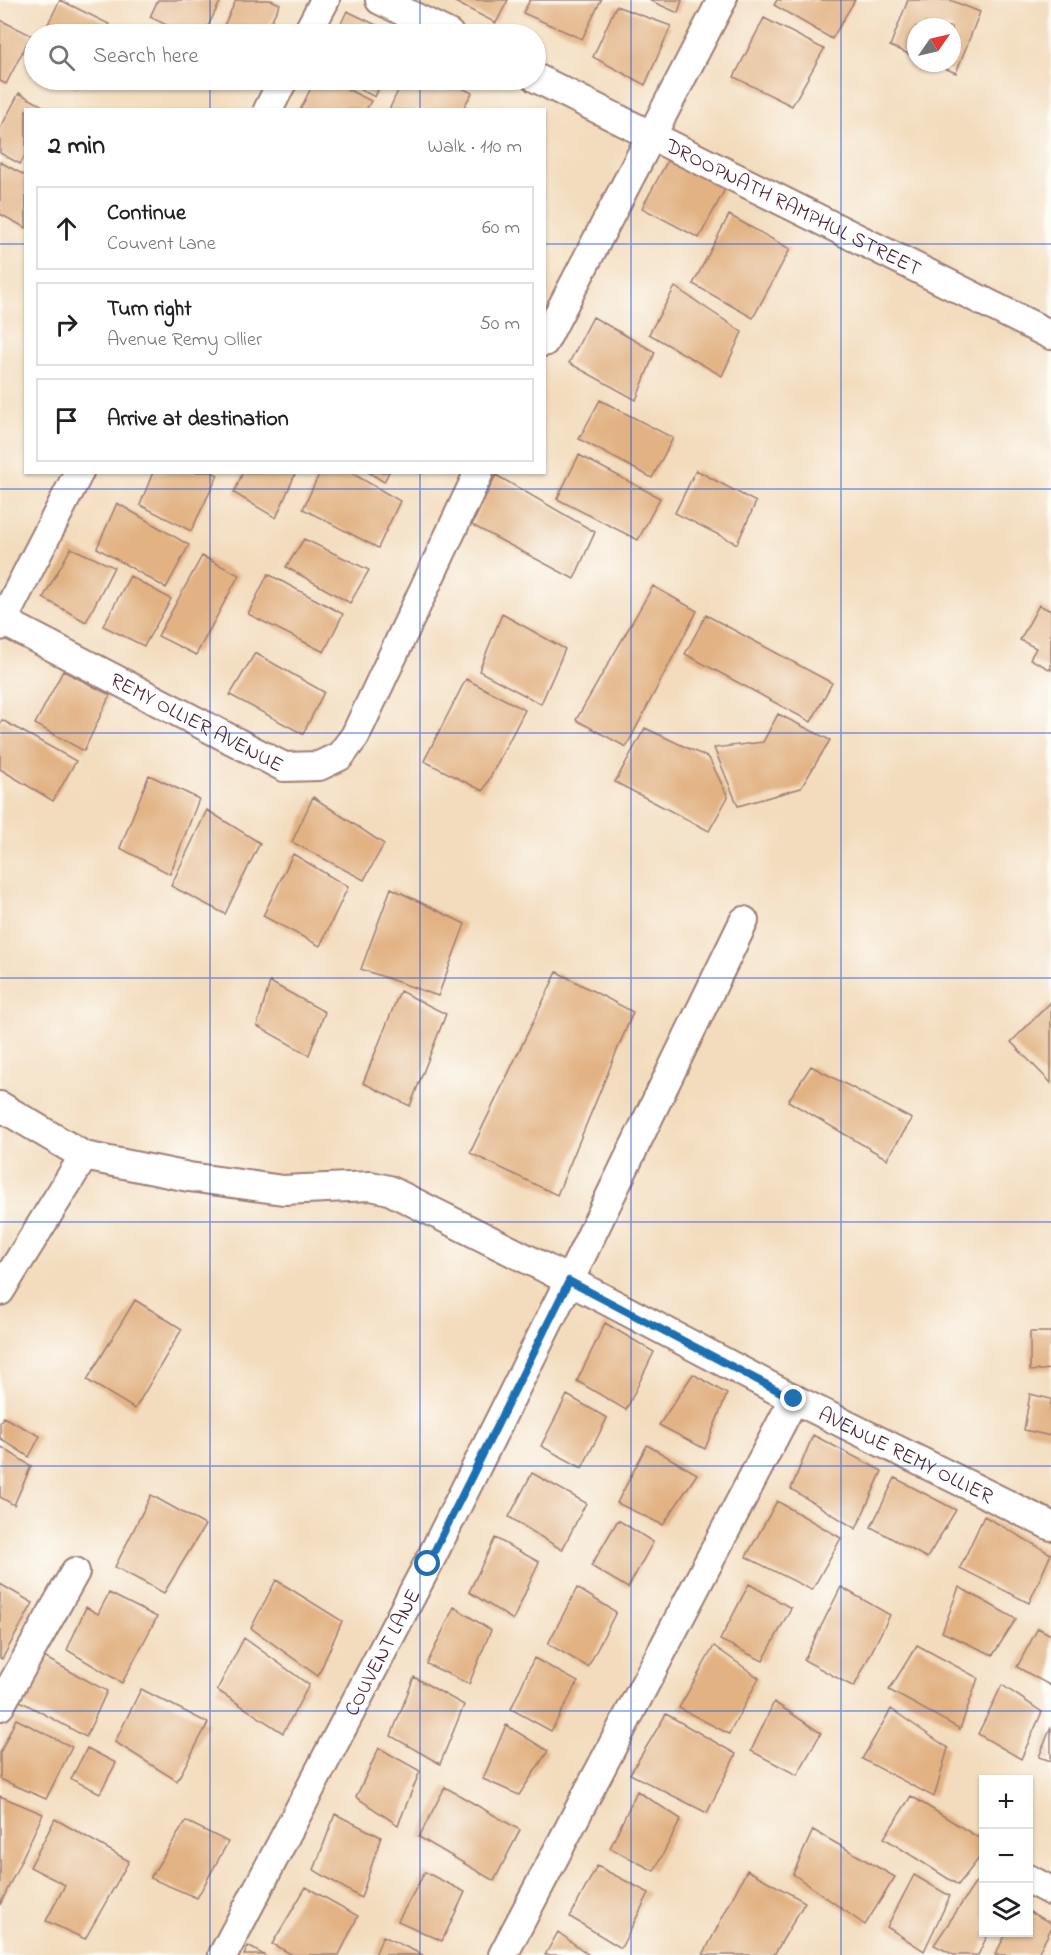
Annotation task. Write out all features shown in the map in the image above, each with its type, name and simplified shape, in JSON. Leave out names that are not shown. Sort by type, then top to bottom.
[{"type":"street","points":[[312,24],[324,0]]},
{"type":"street","points":[[380,0],[429,24]]},
{"type":"street","points":[[546,338],[722,0]]},
{"type":"street","name":"DROOPNATH RAMPHUL STREET","points":[[546,83],[1051,335]]},
{"type":"street","points":[[269,108],[278,90]]},
{"type":"street","points":[[1,623],[79,474]]},
{"type":"street","name":"REMY OLLIER AVENUE","points":[[1,623],[284,767],[319,766],[340,756],[355,736],[478,474]]},
{"type":"street","name":"COUVENT LANE","points":[[223,1955],[428,1564],[744,921]]},
{"type":"street","name":"AVENUE REMY OLLIER","points":[[0,1106],[84,1156],[189,1177],[283,1190],[371,1186],[389,1190],[794,1399],[1051,1526]]},
{"type":"street","points":[[0,1291],[84,1156]]},
{"type":"street","points":[[502,1955],[794,1399]]},
{"type":"street","points":[[0,1706],[75,1572]]},
{"type":"street","points":[[1033,1881],[1051,1890]]},
{"type":"building","points":[[60,0],[109,24],[48,24]]},
{"type":"building","points":[[158,0],[221,0],[209,24],[164,24],[150,17]]},
{"type":"building","points":[[236,0],[271,0],[280,4],[269,24],[225,24]]},
{"type":"building","points":[[451,0],[508,0],[496,23]]},
{"type":"building","points":[[530,0],[601,0],[582,39],[523,13]]},
{"type":"building","points":[[649,0],[682,0],[678,13]]},
{"type":"building","points":[[777,0],[855,0],[832,39],[774,5]]},
{"type":"building","points":[[908,0],[950,0],[980,12],[961,60],[961,18],[907,18],[907,53],[890,46]]},
{"type":"building","points":[[616,6],[671,26],[645,85],[593,57]]},
{"type":"building","points":[[347,11],[374,24],[341,24]]},
{"type":"building","points":[[764,18],[824,49],[792,106],[734,77]]},
{"type":"building","points":[[0,20],[24,32],[24,49],[6,84],[0,81]]},
{"type":"building","points":[[310,90],[349,90],[371,101],[367,108],[301,108]]},
{"type":"building","points":[[361,90],[378,90],[375,97]]},
{"type":"building","points":[[398,90],[466,90],[472,93],[463,108],[390,108]]},
{"type":"building","points":[[19,93],[46,108],[24,108],[24,157],[20,164],[0,153],[0,129]]},
{"type":"building","points":[[669,158],[725,189],[699,238],[642,208]]},
{"type":"building","points":[[0,162],[24,175],[24,227],[0,214]]},
{"type":"building","points":[[729,215],[790,249],[753,318],[693,284]]},
{"type":"building","points":[[675,287],[742,332],[722,376],[649,334]]},
{"type":"building","points":[[593,317],[655,352],[636,400],[569,363]]},
{"type":"building","points":[[600,400],[673,438],[652,478],[579,439]]},
{"type":"building","points":[[579,455],[660,498],[638,540],[557,499]]},
{"type":"building","points":[[696,470],[756,502],[737,544],[675,513]]},
{"type":"building","points":[[152,474],[218,475],[191,531],[140,505]]},
{"type":"building","points":[[242,474],[295,474],[276,518],[234,493]]},
{"type":"building","points":[[319,474],[353,474],[400,501],[378,548],[303,509]]},
{"type":"building","points":[[371,474],[388,474],[384,482]]},
{"type":"building","points":[[496,475],[595,532],[574,579],[472,525]]},
{"type":"building","points":[[117,503],[189,545],[166,588],[97,548]]},
{"type":"building","points":[[304,539],[369,570],[350,603],[286,567]]},
{"type":"building","points":[[71,548],[114,567],[86,622],[43,598]]},
{"type":"building","points":[[202,556],[239,575],[196,655],[158,636]]},
{"type":"building","points":[[268,574],[343,614],[324,652],[248,614]]},
{"type":"building","points":[[130,576],[171,599],[144,646],[103,626]]},
{"type":"building","points":[[653,586],[697,611],[626,747],[576,720]]},
{"type":"building","points":[[1039,605],[1051,611],[1051,670],[1030,659],[1036,648],[1020,640]]},
{"type":"building","points":[[502,614],[565,649],[541,704],[479,671]]},
{"type":"building","points":[[706,615],[832,683],[811,722],[685,654]]},
{"type":"building","points":[[255,653],[324,692],[303,734],[230,695]]},
{"type":"building","points":[[63,671],[110,695],[84,751],[35,724]]},
{"type":"building","points":[[466,679],[525,710],[483,791],[424,761]]},
{"type":"building","points":[[778,714],[830,740],[801,788],[738,806],[714,748],[763,742]]},
{"type":"building","points":[[2,720],[76,761],[53,801],[0,769],[0,724]]},
{"type":"building","points":[[645,728],[709,758],[728,797],[709,831],[615,782]]},
{"type":"building","points":[[149,775],[199,799],[170,874],[120,848]]},
{"type":"building","points":[[313,797],[384,844],[364,880],[292,842]]},
{"type":"building","points":[[207,810],[260,843],[225,914],[171,886]]},
{"type":"building","points":[[293,854],[348,887],[320,946],[263,916]]},
{"type":"building","points":[[391,888],[465,924],[438,996],[361,969]]},
{"type":"building","points":[[557,972],[633,1012],[557,1195],[470,1153]]},
{"type":"building","points":[[270,982],[325,1012],[309,1055],[257,1026]]},
{"type":"building","points":[[400,991],[446,1014],[410,1106],[363,1083]]},
{"type":"building","points":[[1051,1002],[1051,1083],[1011,1042]]},
{"type":"building","points":[[811,1066],[912,1119],[887,1159],[788,1101]]},
{"type":"building","points":[[135,1300],[182,1329],[135,1409],[87,1380]]},
{"type":"building","points":[[605,1323],[654,1352],[626,1410],[577,1381]]},
{"type":"building","points":[[1030,1332],[1051,1332],[1051,1369],[1030,1371]]},
{"type":"building","points":[[693,1374],[727,1394],[705,1449],[659,1425]]},
{"type":"building","points":[[1030,1394],[1051,1399],[1051,1436],[1024,1430]]},
{"type":"building","points":[[567,1395],[607,1418],[582,1468],[541,1446]]},
{"type":"building","points":[[3,1417],[40,1436],[29,1457],[0,1438],[0,1423]]},
{"type":"building","points":[[813,1435],[882,1471],[856,1529],[791,1489]]},
{"type":"building","points":[[647,1445],[697,1474],[663,1525],[617,1503]]},
{"type":"building","points":[[0,1446],[31,1466],[14,1505],[0,1497]]},
{"type":"building","points":[[532,1473],[586,1503],[562,1550],[509,1517]]},
{"type":"building","points":[[895,1478],[956,1510],[927,1558],[871,1527]]},
{"type":"building","points":[[151,1495],[205,1525],[164,1593],[115,1567]]},
{"type":"building","points":[[777,1501],[841,1538],[812,1590],[746,1557]]},
{"type":"building","points":[[984,1516],[1051,1554],[1029,1603],[960,1568]]},
{"type":"building","points":[[618,1520],[653,1542],[628,1588],[591,1566]]},
{"type":"building","points":[[495,1538],[539,1562],[513,1620],[469,1592]]},
{"type":"building","points":[[276,1580],[342,1621],[318,1676],[251,1628]]},
{"type":"building","points":[[0,1584],[33,1603],[2,1659],[0,1658]]},
{"type":"building","points":[[749,1584],[791,1608],[763,1661],[720,1640]]},
{"type":"building","points":[[841,1587],[890,1615],[854,1687],[804,1660]]},
{"type":"building","points":[[959,1587],[1016,1619],[993,1655],[942,1632]]},
{"type":"building","points":[[577,1588],[616,1612],[588,1667],[548,1644]]},
{"type":"building","points":[[109,1593],[157,1617],[122,1683],[67,1650],[86,1607],[98,1614]]},
{"type":"building","points":[[454,1607],[491,1630],[469,1684],[427,1664]]},
{"type":"building","points":[[1038,1628],[1051,1635],[1051,1686],[1017,1667]]},
{"type":"building","points":[[244,1638],[309,1685],[283,1733],[217,1690]]},
{"type":"building","points":[[917,1645],[978,1678],[960,1729],[889,1690]]},
{"type":"building","points":[[714,1646],[759,1678],[729,1734],[679,1708]]},
{"type":"building","points":[[40,1655],[107,1691],[86,1737],[20,1701]]},
{"type":"building","points":[[534,1658],[578,1682],[551,1731],[511,1709]]},
{"type":"building","points":[[414,1677],[464,1705],[440,1764],[391,1736]]},
{"type":"building","points":[[1002,1685],[1042,1712],[1021,1759],[978,1734]]},
{"type":"building","points":[[141,1689],[208,1723],[177,1781],[115,1742]]},
{"type":"building","points":[[774,1702],[821,1733],[797,1775],[751,1751]]},
{"type":"building","points":[[891,1709],[948,1748],[934,1797],[862,1759]]},
{"type":"building","points":[[666,1714],[736,1754],[707,1813],[630,1774]]},
{"type":"building","points":[[16,1719],[72,1747],[46,1799],[0,1779],[0,1753]]},
{"type":"building","points":[[506,1725],[548,1751],[519,1795],[483,1779]]},
{"type":"building","points":[[1051,1727],[1051,1761],[1039,1757]]},
{"type":"building","points":[[87,1748],[116,1763],[100,1793],[71,1779]]},
{"type":"building","points":[[379,1748],[420,1771],[398,1825],[356,1797]]},
{"type":"building","points":[[445,1787],[520,1830],[494,1881],[419,1837]]},
{"type":"building","points":[[637,1791],[681,1819],[654,1871],[610,1848]]},
{"type":"building","points":[[0,1796],[43,1814],[0,1905]]},
{"type":"building","points":[[911,1796],[979,1838],[979,1858],[958,1885],[884,1838]]},
{"type":"building","points":[[335,1814],[381,1837],[361,1898],[314,1870]]},
{"type":"building","points":[[55,1819],[129,1861],[85,1939],[46,1921],[65,1885],[30,1867]]},
{"type":"building","points":[[186,1821],[228,1842],[197,1898],[150,1878]]},
{"type":"building","points":[[813,1830],[895,1877],[865,1925],[793,1874]]},
{"type":"building","points":[[597,1866],[649,1893],[621,1948],[570,1917]]},
{"type":"building","points":[[747,1870],[805,1902],[774,1955],[703,1955]]},
{"type":"building","points":[[425,1872],[465,1892],[442,1941],[398,1921]]},
{"type":"building","points":[[914,1875],[950,1896],[924,1951],[887,1927]]},
{"type":"building","points":[[976,1882],[979,1884],[979,1937],[987,1937],[978,1955],[954,1955],[934,1945]]},
{"type":"building","points":[[306,1887],[358,1916],[339,1955],[293,1955],[272,1944]]},
{"type":"building","points":[[1033,1914],[1051,1923],[1051,1929],[1037,1955],[995,1955],[1004,1937],[1033,1937]]},
{"type":"building","points":[[558,1932],[589,1955],[545,1955]]},
{"type":"building","points":[[383,1936],[423,1955],[375,1955]]},
{"type":"building","points":[[248,1946],[264,1955],[244,1955]]},
{"type":"route","points":[[428,1564],[569,1281],[794,1399]]}]
